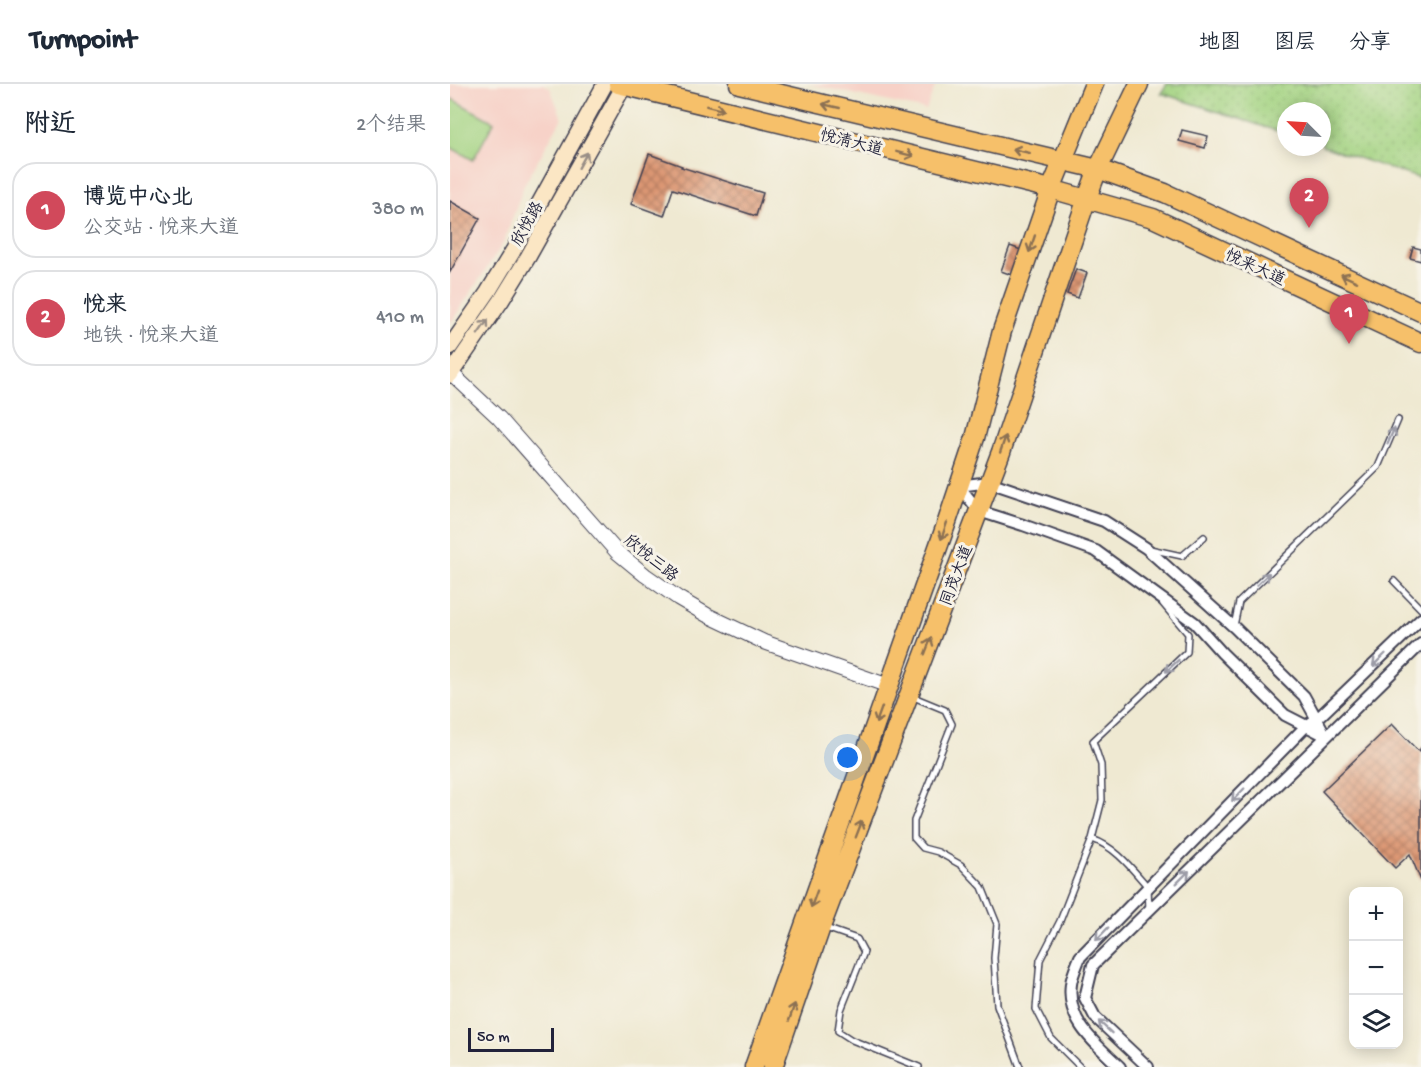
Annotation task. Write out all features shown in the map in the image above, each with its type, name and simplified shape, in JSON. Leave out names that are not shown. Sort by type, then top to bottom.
[{"type":"main road","name":"欣悦路","points":[[450,347],[513,252],[605,84]]},
{"type":"main road","name":"同茂大道","points":[[754,1067],[959,486],[975,438],[1002,331],[1051,189],[1094,84]]},
{"type":"main road","name":"同茂大道","points":[[773,1067],[821,927],[989,482],[1087,198],[1098,169],[1139,84]]},
{"type":"main road","name":"欣悦路","points":[[451,374],[528,258],[622,85]]},
{"type":"main road","name":"悦清大道","points":[[622,85],[1087,198]]},
{"type":"main road","name":"悦清大道","points":[[744,85],[1098,169]]},
{"type":"main road","name":"悦来大道","points":[[1098,169],[1165,193],[1421,312]]},
{"type":"main road","name":"悦来大道","points":[[1087,198],[1153,218],[1421,343]]},
{"type":"street","name":"欣悦三路","points":[[451,374],[499,418],[617,552],[653,581],[707,615],[764,642],[889,686]]},
{"type":"street","points":[[989,482],[1104,521],[1146,548],[1234,627],[1304,696],[1326,736],[1285,715],[1222,653],[1196,622],[1096,551],[978,511],[959,486],[989,482]]},
{"type":"street","points":[[1120,1067],[1087,1035],[1072,1012],[1071,984],[1080,957],[1306,726],[1421,619]]},
{"type":"street","points":[[1148,1067],[1095,1017],[1085,998],[1093,965],[1421,644]]},
{"type":"lane","points":[[1234,627],[1239,602],[1378,467],[1398,420]]},
{"type":"lane","points":[[1146,548],[1182,556],[1204,537]]},
{"type":"lane","points":[[1394,581],[1421,609]]},
{"type":"lane","points":[[1080,1067],[1051,1038],[1036,1010],[1040,960],[1060,921],[1092,840],[1102,800],[1101,765],[1093,741],[1186,652],[1188,634],[1148,587]]},
{"type":"lane","points":[[909,696],[945,710],[952,724],[914,821],[914,838],[923,848],[938,852],[961,865],[982,887],[997,924],[994,958],[997,1005],[1020,1067]]},
{"type":"lane","points":[[1092,840],[1104,843],[1148,887],[1149,911]]},
{"type":"lane","points":[[821,927],[857,939],[864,952],[841,1010],[838,1031],[857,1042],[919,1067]]},
{"type":"shaded area","points":[[450,84],[543,84],[550,88],[562,118],[524,185],[504,242],[450,324]]},
{"type":"shaded area","points":[[809,84],[936,84],[926,110]]},
{"type":"green space","points":[[1167,84],[1421,84],[1421,179],[1331,149],[1331,102],[1277,102],[1277,131],[1161,93]]},
{"type":"green space","points":[[450,98],[494,122],[473,160],[450,147]]},
{"type":"building","points":[[1182,130],[1208,136],[1205,148],[1179,141]]},
{"type":"building","points":[[649,154],[681,167],[763,193],[756,216],[673,189],[664,216],[631,204]]},
{"type":"building","points":[[450,201],[480,218],[450,272]]},
{"type":"building","points":[[1010,246],[1021,250],[1012,275],[1001,271]]},
{"type":"building","points":[[1413,247],[1421,249],[1421,261],[1410,258]]},
{"type":"building","points":[[1076,269],[1087,273],[1078,298],[1067,294]]},
{"type":"building","points":[[1392,724],[1419,752],[1421,747],[1421,881],[1410,854],[1395,868],[1322,791]]},
{"type":"place","name":"悦来","points":[[1309,228]]},
{"type":"place","name":"博览中心北","points":[[1349,344]]}]
